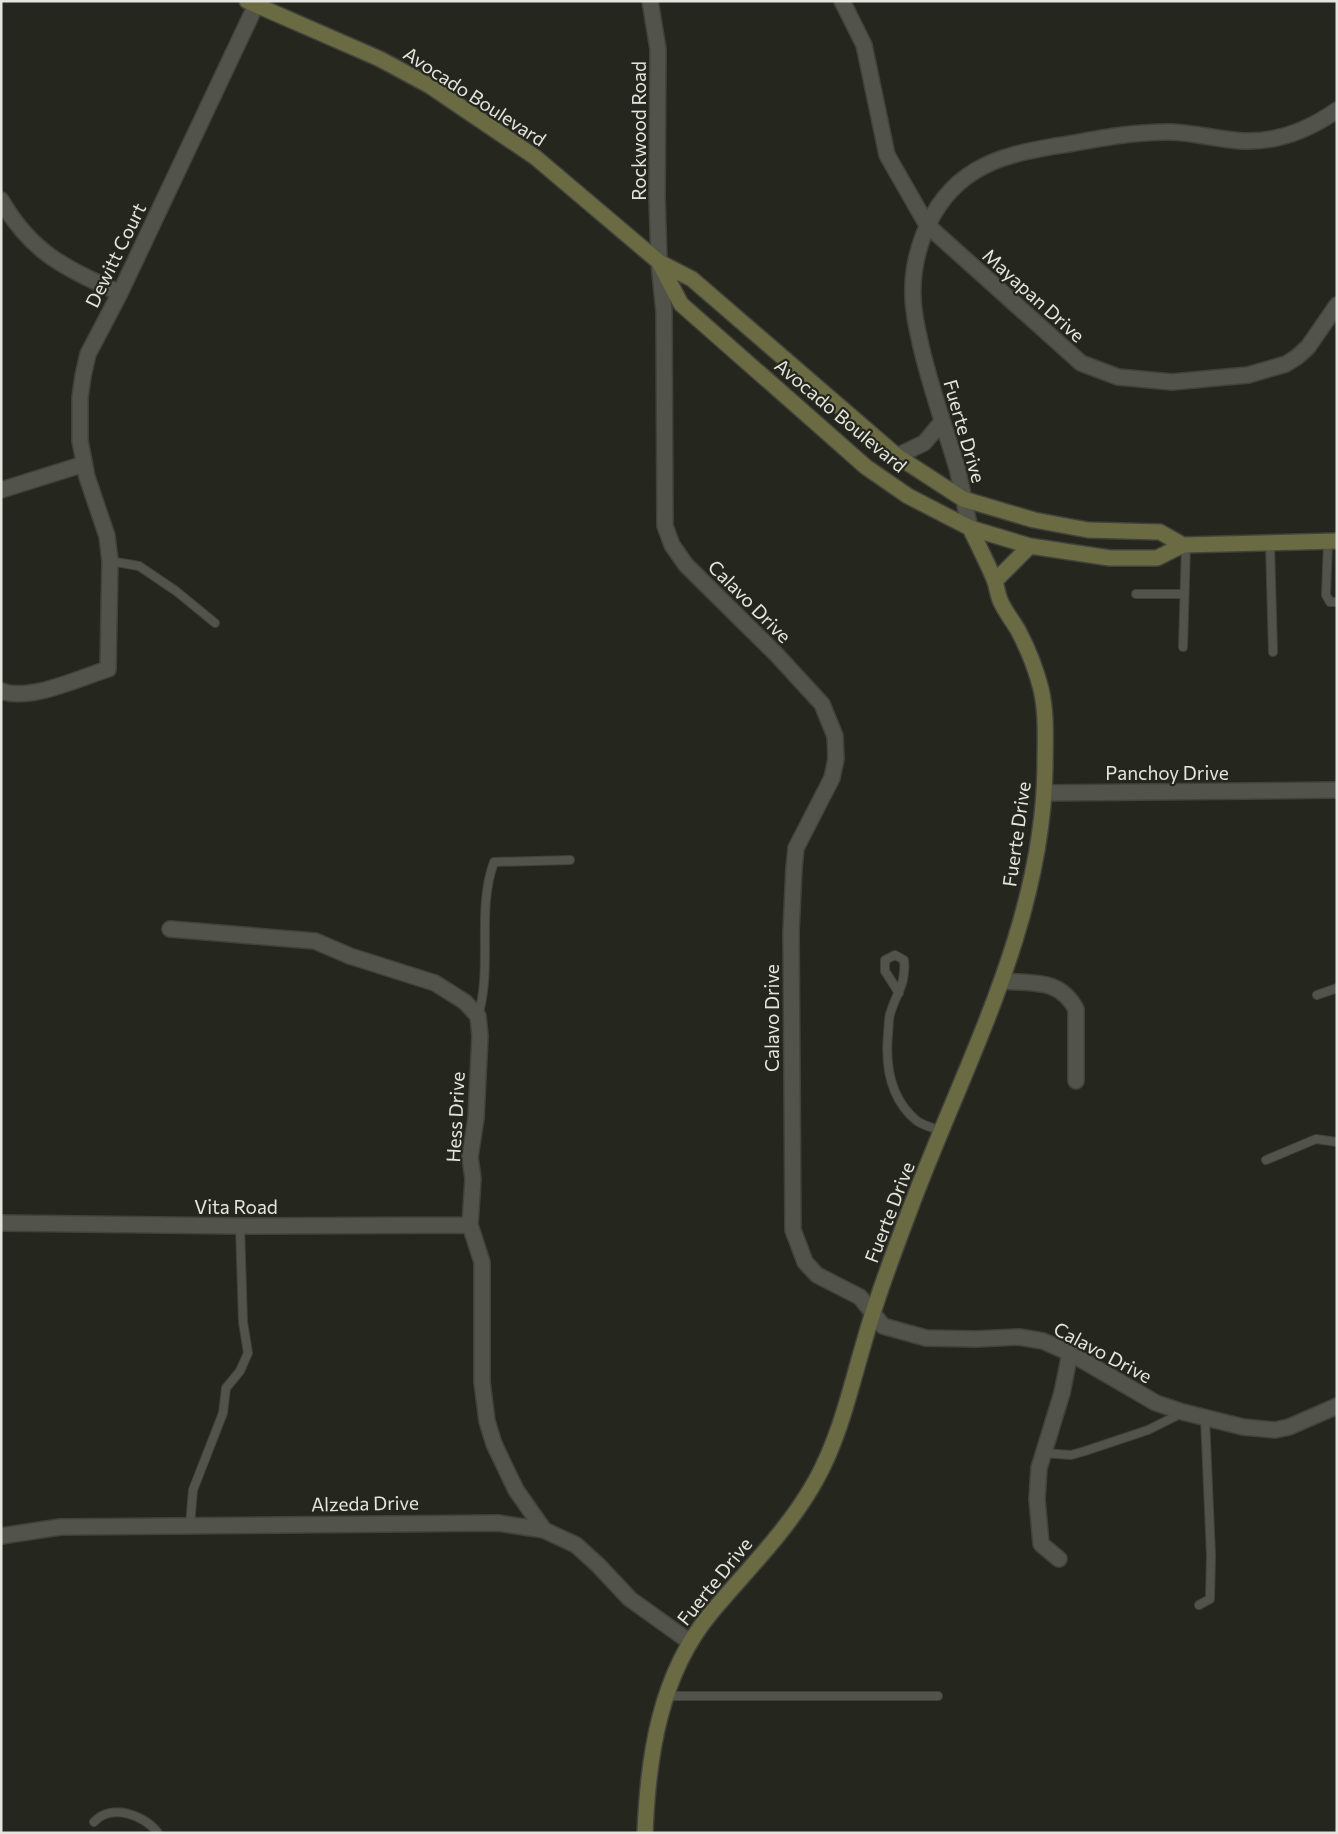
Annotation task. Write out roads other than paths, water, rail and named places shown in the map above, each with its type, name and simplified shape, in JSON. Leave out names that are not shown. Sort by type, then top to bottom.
[{"type":"main road","name":"Avocado Boulevard","points":[[251,3],[380,59],[430,86],[535,157],[659,262],[692,279],[897,456],[964,499],[1034,520],[1088,530],[1160,532],[1184,545]]},
{"type":"main road","name":"Avocado Boulevard","points":[[659,262],[681,304],[866,467],[908,496],[970,528],[1030,546],[1110,558],[1157,558],[1184,545],[1332,542]]},
{"type":"main road","name":"Fuerte Drive","points":[[645,1833],[646,1794],[653,1748],[666,1696],[690,1642],[710,1614],[775,1540],[814,1484],[843,1413],[872,1313],[910,1208],[1002,981],[1030,887],[1044,793],[1045,717],[1040,685],[1028,651],[1000,601],[995,582],[970,528]]},
{"type":"main road","points":[[995,582],[1030,546]]},
{"type":"street","name":"Rockwood Road","points":[[650,1],[658,50],[659,262]]},
{"type":"street","name":"Mayapan Drive","points":[[842,1],[864,45],[887,155],[928,225],[1081,363],[1118,376],[1172,382],[1248,375],[1286,364],[1297,358],[1308,347],[1337,305]]},
{"type":"street","name":"Dewitt Court","points":[[1,691],[8,694],[29,694],[108,669],[110,561],[107,536],[84,464],[79,419],[83,376],[88,354],[120,293],[251,3]]},
{"type":"street","name":"Fuerte Drive","points":[[970,528],[957,470],[941,423],[918,330],[913,296],[918,256],[928,225],[936,209],[961,181],[976,170],[1025,152],[1139,132],[1175,132],[1244,141],[1265,140],[1307,128],[1337,110]]},
{"type":"street","points":[[1,200],[22,232],[51,258],[120,293]]},
{"type":"street","name":"Calavo Drive","points":[[659,262],[664,312],[665,526],[672,545],[686,565],[768,646],[822,704],[835,736],[836,759],[832,778],[796,848],[794,868],[791,932],[793,1230],[805,1262],[817,1275],[860,1297],[882,1326],[926,1338],[976,1339],[1019,1337],[1043,1340],[1070,1353],[1156,1403],[1205,1418],[1244,1427],[1275,1430],[1289,1427],[1337,1406]]},
{"type":"street","points":[[897,456],[924,443],[941,423]]},
{"type":"street","points":[[1,490],[84,464]]},
{"type":"street","name":"Panchoy Drive","points":[[1044,793],[1337,790]]},
{"type":"street","points":[[170,929],[315,941],[350,956],[435,983],[465,1002],[478,1016]]},
{"type":"street","points":[[1002,981],[1054,986],[1072,1001],[1076,1009],[1076,1081]]},
{"type":"street","name":"Hess Drive","points":[[478,1016],[480,1036],[476,1118],[470,1157],[473,1179],[470,1225],[482,1262],[482,1382],[487,1421],[494,1444],[516,1490],[544,1530]]},
{"type":"street","name":"Vita Road","points":[[1,1223],[240,1226],[470,1225]]},
{"type":"street","points":[[1059,1559],[1041,1544],[1037,1499],[1040,1468],[1062,1394],[1070,1353]]},
{"type":"street","name":"Alzeda Drive","points":[[1,1536],[60,1526],[452,1522],[498,1523],[544,1530],[576,1545],[598,1565],[630,1600],[690,1642]]},
{"type":"lane","points":[[1332,542],[1326,595],[1330,602],[1337,602]]},
{"type":"lane","points":[[1270,544],[1273,652]]},
{"type":"lane","points":[[1183,647],[1184,545]]},
{"type":"lane","points":[[110,561],[138,566],[176,591],[215,623]]},
{"type":"lane","points":[[1136,594],[1183,594]]},
{"type":"lane","points":[[478,1016],[484,996],[486,882],[494,862],[570,860]]},
{"type":"lane","points":[[1317,994],[1337,988]]},
{"type":"lane","points":[[899,993],[890,1012],[886,1056],[892,1085],[910,1114],[919,1122],[942,1131]]},
{"type":"lane","points":[[1266,1160],[1316,1139],[1337,1142]]},
{"type":"lane","points":[[190,1525],[193,1490],[223,1414],[226,1388],[240,1371],[248,1353],[242,1314],[240,1226]]},
{"type":"lane","points":[[1044,1452],[1071,1455],[1148,1430],[1183,1412]]},
{"type":"lane","points":[[1199,1605],[1210,1599],[1211,1555],[1205,1418]]},
{"type":"lane","points":[[666,1696],[938,1696]]},
{"type":"lane","points":[[94,1822],[99,1817],[127,1812],[139,1817],[158,1833]]}]
